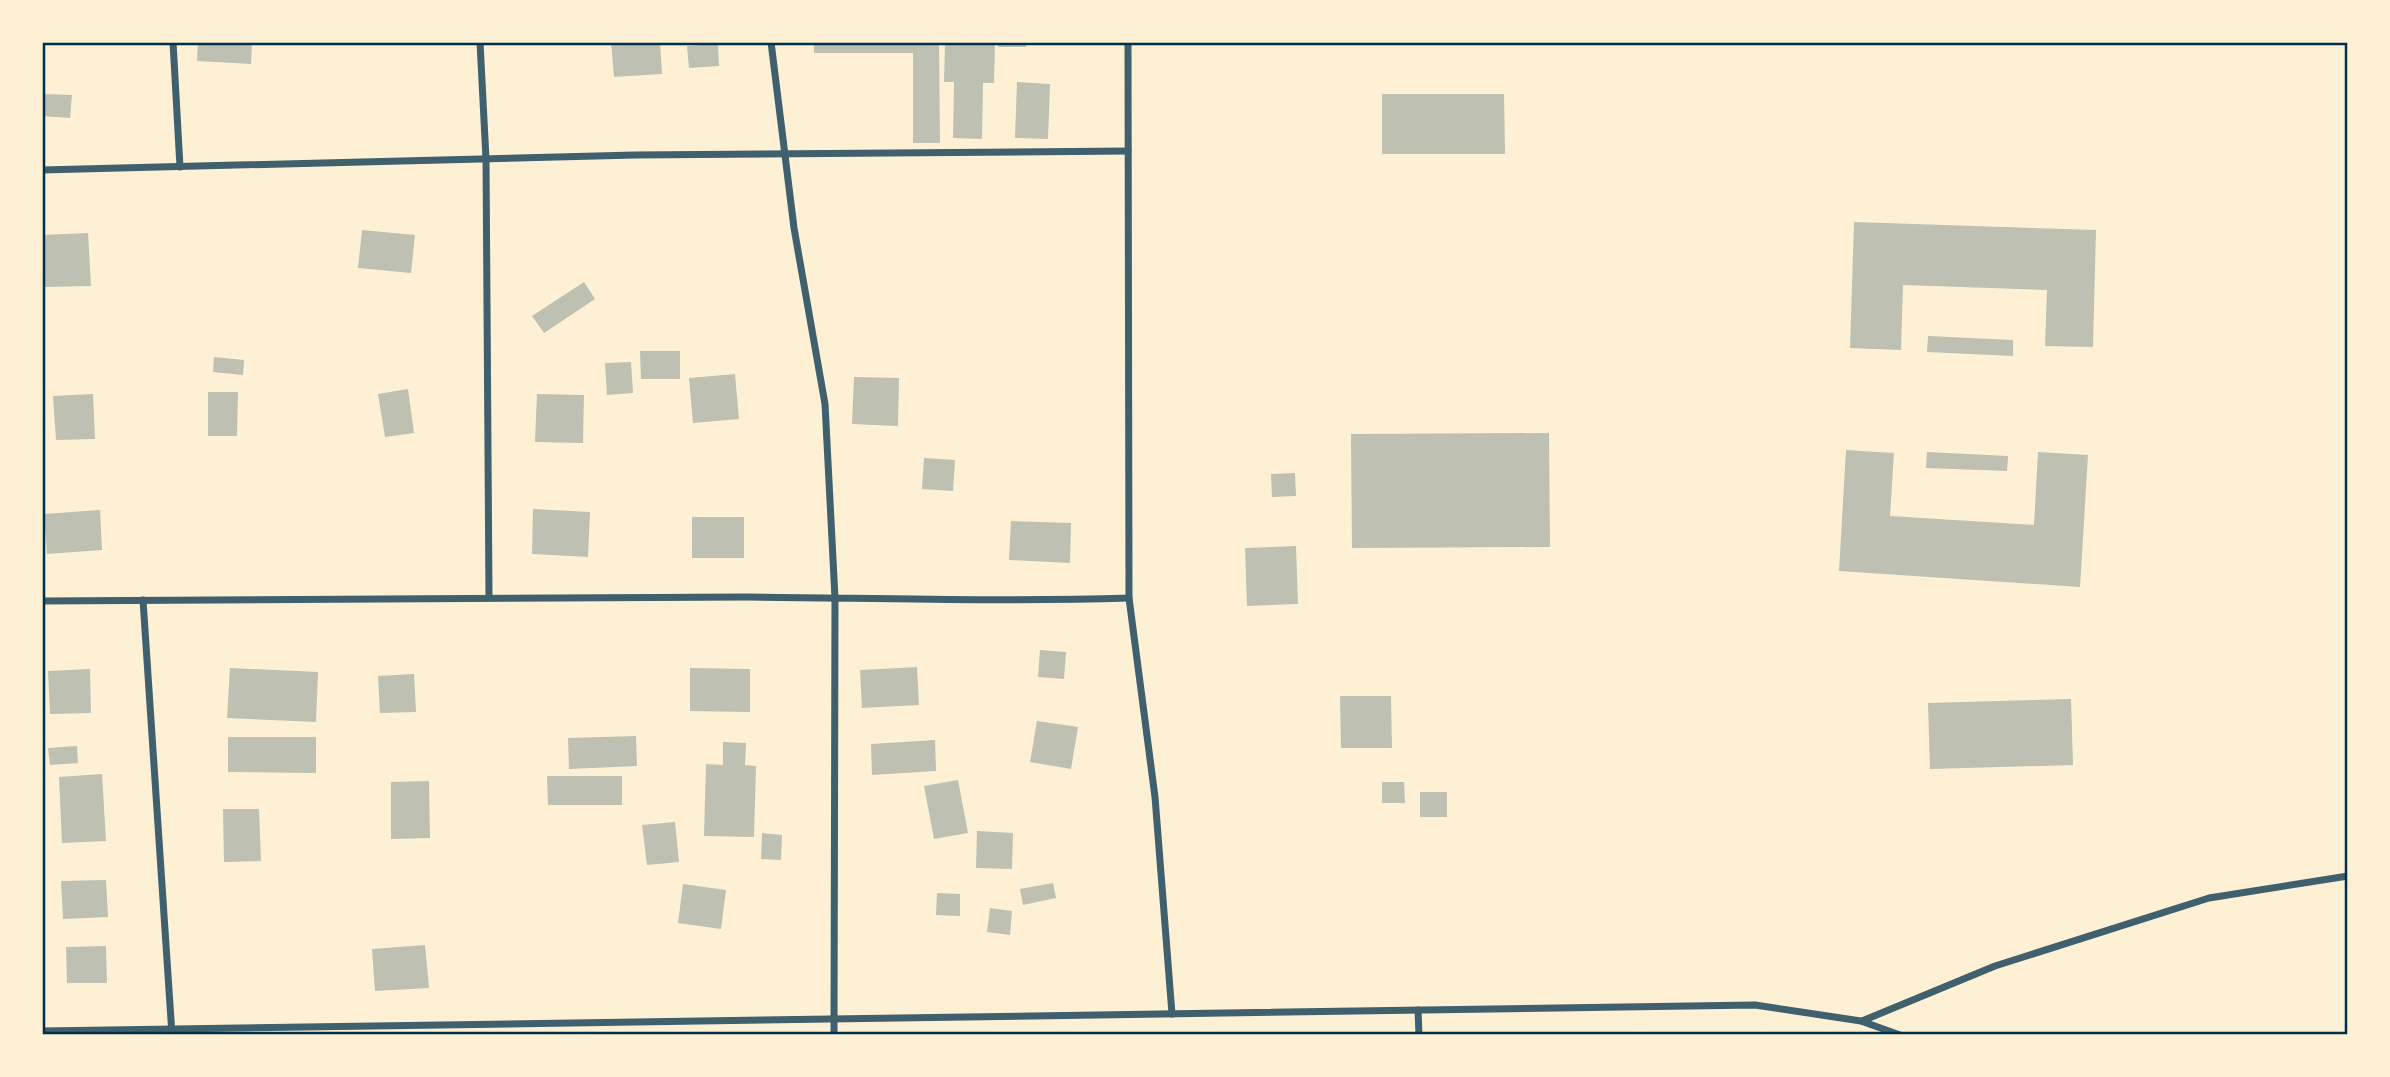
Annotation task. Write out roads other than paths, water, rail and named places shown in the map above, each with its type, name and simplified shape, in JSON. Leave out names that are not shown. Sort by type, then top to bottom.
[{"type":"street","points":[[173,42],[180,167]]},
{"type":"street","points":[[480,42],[486,159],[489,597]]},
{"type":"street","points":[[771,42],[784,153],[825,404],[835,597],[834,1035]]},
{"type":"street","points":[[1128,42],[1129,598],[1155,797],[1172,1014]]},
{"type":"street","points":[[42,170],[784,153],[1128,152]]},
{"type":"street","points":[[42,601],[835,597],[1054,601],[1129,598]]},
{"type":"street","points":[[143,600],[171,1032]]},
{"type":"street","points":[[1861,1021],[1995,967],[2209,898],[2348,876]]},
{"type":"street","points":[[42,1031],[171,1032],[1755,1005],[1861,1021],[1900,1035]]},
{"type":"street","points":[[1418,1010],[1419,1035]]}]
